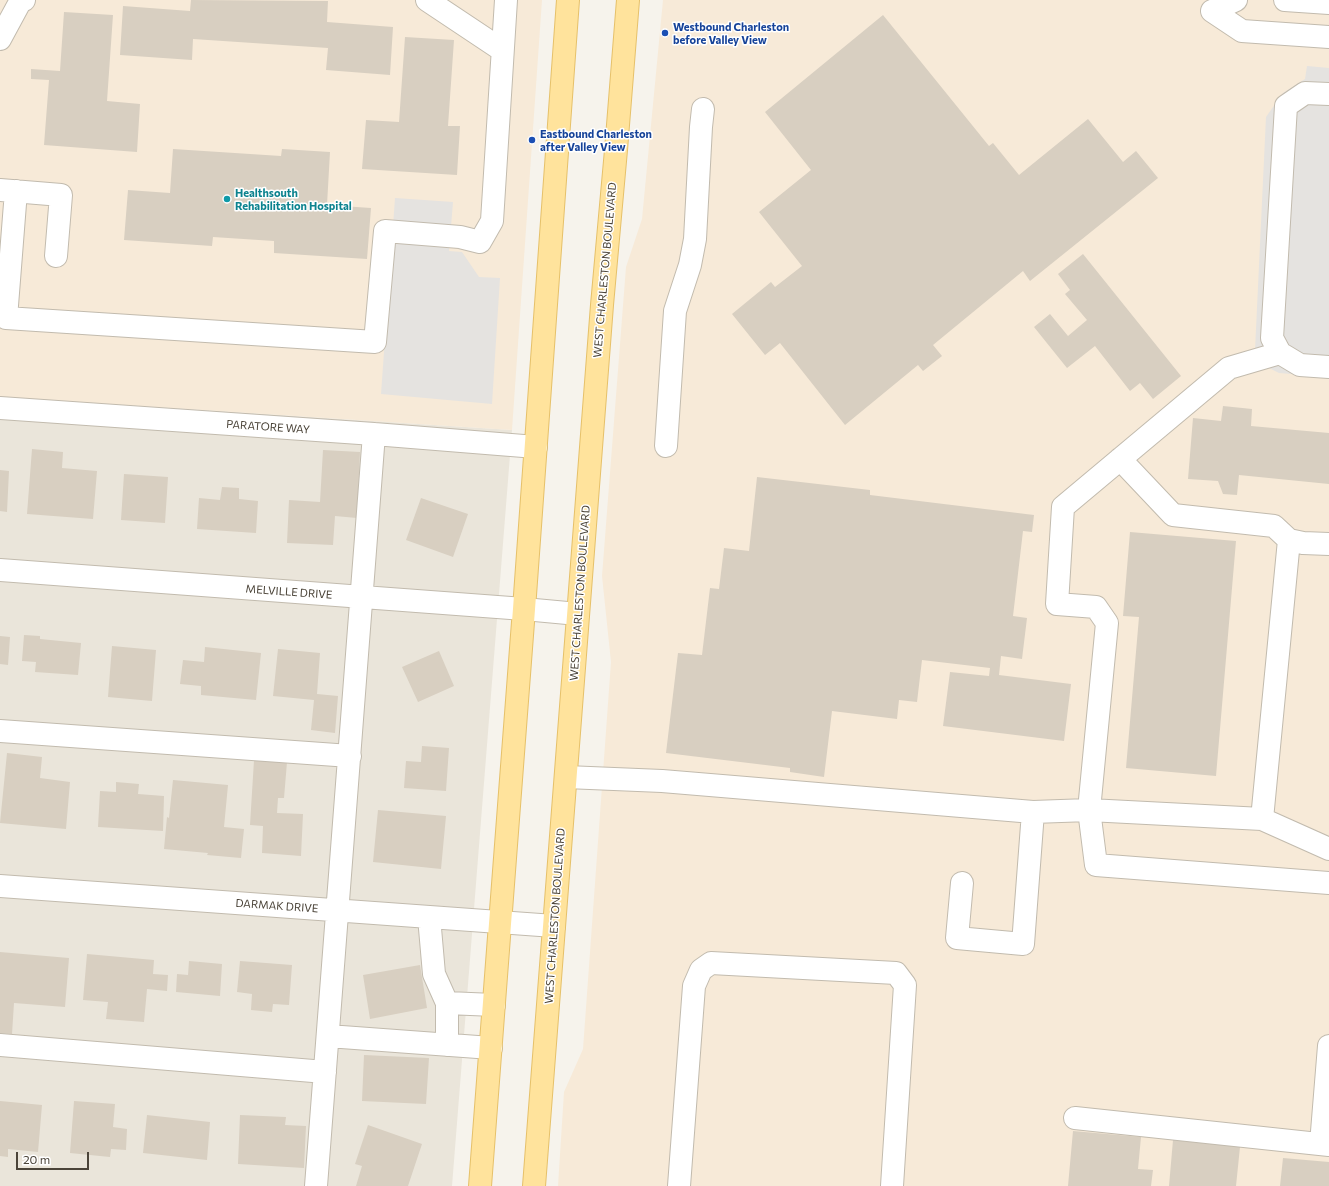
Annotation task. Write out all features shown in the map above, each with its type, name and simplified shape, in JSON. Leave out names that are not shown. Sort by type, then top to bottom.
[{"type":"main road","points":[[480,1186],[501,921],[568,0]]},
{"type":"main road","name":"WEST CHARLESTON BOULEVARD","points":[[534,1186],[602,304],[628,0]]},
{"type":"street","points":[[0,39],[20,2],[24,0]]},
{"type":"street","points":[[427,0],[502,50]]},
{"type":"street","points":[[56,256],[61,195],[8,190],[6,318],[375,342],[385,231],[460,237],[480,242],[492,221],[506,0]]},
{"type":"street","points":[[1236,0],[1212,11],[1242,31],[1329,37]]},
{"type":"street","points":[[1285,0],[1329,3]]},
{"type":"street","points":[[1329,94],[1305,93],[1286,106],[1272,338],[1280,353],[1300,364],[1329,367]]},
{"type":"street","points":[[666,446],[675,311],[690,264],[695,239],[700,127],[703,109]]},
{"type":"street","points":[[1280,353],[1229,368],[1063,507],[1057,604],[1096,607],[1106,624],[1089,810],[1096,865],[1329,883]]},
{"type":"street","name":"PARATORE WAY","points":[[0,408],[374,434],[536,447]]},
{"type":"street","points":[[316,1186],[374,434]]},
{"type":"street","points":[[1120,459],[1173,515],[1274,526],[1289,540],[1303,543],[1329,544]]},
{"type":"street","points":[[1262,819],[1289,540]]},
{"type":"street","name":"MELVILLE DRIVE","points":[[0,570],[578,614]]},
{"type":"street","points":[[0,731],[350,756]]},
{"type":"street","points":[[566,776],[662,781],[1033,812],[1089,810],[1262,819],[1329,849]]},
{"type":"street","points":[[962,883],[957,938],[1024,944],[1033,812]]},
{"type":"street","name":"DARMAK DRIVE","points":[[0,886],[554,926]]},
{"type":"street","points":[[429,917],[434,974],[447,1003],[447,1045]]},
{"type":"street","points":[[679,1186],[694,986],[701,970],[711,963],[896,973],[905,986],[892,1186]]},
{"type":"street","points":[[447,1003],[494,1005]]},
{"type":"street","points":[[328,1036],[491,1048]]},
{"type":"street","points":[[0,1044],[325,1072]]},
{"type":"street","points":[[1075,1118],[1325,1144],[1329,1046]]},
{"type":"shaded area","points":[[0,0],[542,0],[512,430],[0,397]]},
{"type":"shaded area","points":[[663,0],[1329,0],[1329,1186],[558,1186],[564,1092],[583,1049],[611,662],[602,576],[626,267],[642,219]]},
{"type":"shaded area","points":[[1307,66],[1329,68],[1329,377],[1279,373],[1267,367],[1255,350],[1266,117],[1283,93],[1305,79]]},
{"type":"shaded area","points":[[395,198],[453,202],[449,251],[462,252],[479,277],[500,278],[492,404],[381,394]]},
{"type":"shaded area","points":[[0,397],[512,430],[452,1186],[0,1186]]},
{"type":"building","points":[[191,0],[328,1],[327,22],[393,27],[390,75],[326,70],[328,48],[193,39],[192,60],[120,55],[123,6],[190,11]]},
{"type":"building","points":[[64,12],[113,15],[107,101],[140,104],[137,152],[44,145],[49,80],[31,79],[31,69],[60,71]]},
{"type":"building","points":[[883,15],[989,146],[993,143],[1019,175],[1088,119],[1123,162],[1136,151],[1158,178],[1030,281],[1023,271],[933,345],[942,356],[923,371],[918,365],[845,425],[780,343],[765,355],[732,314],[771,282],[775,287],[802,266],[759,212],[811,170],[765,112]]},
{"type":"building","points":[[405,37],[454,40],[448,126],[460,126],[457,175],[362,169],[366,120],[399,122]]},
{"type":"building","name":"Healthsouth Rehabilitation Hospital","points":[[173,149],[281,156],[282,149],[330,152],[327,205],[371,208],[367,259],[274,253],[274,241],[213,237],[212,246],[124,240],[128,190],[170,193]]},
{"type":"building","points":[[1083,254],[1181,376],[1153,399],[1140,383],[1130,391],[1095,346],[1067,368],[1034,327],[1050,314],[1068,336],[1087,320],[1065,294],[1070,290],[1058,274]]},
{"type":"building","points":[[1223,406],[1252,409],[1251,426],[1329,433],[1329,484],[1239,475],[1237,495],[1223,494],[1218,481],[1188,479],[1193,418],[1221,421]]},
{"type":"building","points":[[32,449],[63,452],[62,468],[97,471],[93,519],[27,514]]},
{"type":"building","points":[[323,450],[360,452],[357,518],[335,516],[333,545],[287,543],[289,500],[320,502]]},
{"type":"building","points":[[0,470],[9,471],[7,512],[0,511]]},
{"type":"building","points":[[124,474],[168,477],[165,523],[121,520]]},
{"type":"building","points":[[757,477],[870,490],[870,495],[1034,515],[1032,532],[1023,531],[1013,616],[1027,618],[1022,659],[1001,656],[999,675],[1071,684],[1064,741],[943,726],[950,672],[989,676],[990,668],[922,660],[917,702],[899,700],[897,719],[832,711],[824,777],[790,772],[790,768],[666,753],[678,653],[702,655],[710,588],[719,589],[724,548],[749,551]]},
{"type":"building","points":[[222,487],[239,488],[239,499],[258,501],[256,533],[197,529],[199,498],[220,500]]},
{"type":"building","points":[[421,498],[468,514],[453,557],[406,540]]},
{"type":"building","points":[[1130,532],[1236,541],[1216,776],[1126,768],[1139,617],[1123,616]]},
{"type":"building","points":[[24,635],[40,636],[40,639],[81,643],[78,675],[35,672],[36,662],[22,661]]},
{"type":"building","points":[[0,636],[10,637],[8,665],[0,664]]},
{"type":"building","points":[[112,646],[156,650],[152,701],[108,697]]},
{"type":"building","points":[[205,647],[261,653],[256,700],[201,695],[201,686],[180,684],[183,660],[204,662]]},
{"type":"building","points":[[278,649],[320,653],[317,694],[338,696],[335,733],[311,730],[314,700],[273,696]]},
{"type":"building","points":[[439,651],[454,686],[418,702],[402,667]]},
{"type":"building","points":[[422,746],[449,748],[446,791],[404,788],[406,761],[421,762]]},
{"type":"building","points":[[7,753],[42,757],[40,778],[70,782],[66,829],[0,823]]},
{"type":"building","points":[[254,760],[287,762],[284,798],[278,798],[277,813],[303,814],[301,856],[262,853],[263,826],[250,825]]},
{"type":"building","points":[[173,780],[228,785],[224,827],[244,829],[241,858],[164,849]]},
{"type":"building","points":[[116,782],[139,784],[138,794],[164,796],[163,831],[98,827],[100,791],[116,792]]},
{"type":"building","points":[[378,810],[446,816],[441,869],[373,862]]},
{"type":"building","points":[[0,952],[69,958],[65,1007],[14,1003],[12,1034],[0,1033]]},
{"type":"building","points":[[87,954],[154,960],[153,974],[168,975],[167,991],[147,989],[144,1022],[106,1019],[108,1002],[83,1000]]},
{"type":"building","points":[[189,961],[222,964],[220,996],[176,992],[177,974],[188,975]]},
{"type":"building","points":[[240,961],[292,965],[289,1005],[273,1004],[272,1012],[251,1010],[252,994],[237,992]]},
{"type":"building","points":[[420,965],[427,1008],[370,1019],[363,975]]},
{"type":"building","points":[[364,1055],[429,1058],[426,1104],[362,1101]]},
{"type":"building","points":[[0,1101],[42,1105],[38,1152],[8,1149],[8,1157],[0,1156]]},
{"type":"building","points":[[74,1101],[115,1104],[113,1127],[127,1129],[126,1150],[111,1149],[110,1157],[70,1153]]},
{"type":"building","points":[[147,1115],[210,1122],[207,1160],[143,1153]]},
{"type":"building","points":[[240,1115],[286,1117],[285,1125],[306,1126],[304,1168],[238,1164]]},
{"type":"building","points":[[368,1125],[422,1144],[408,1186],[356,1186],[362,1166],[355,1164]]},
{"type":"building","points":[[1073,1131],[1141,1137],[1138,1169],[1153,1170],[1151,1186],[1068,1186]]},
{"type":"building","points":[[1173,1140],[1240,1147],[1236,1186],[1169,1186]]},
{"type":"building","points":[[1283,1158],[1329,1162],[1329,1186],[1280,1186]]},
{"type":"place","name":"Westbound Charleston before Valley View","points":[[665,33]]},
{"type":"place","name":"Eastbound Charleston after Valley View","points":[[532,140]]},
{"type":"place","name":"Healthsouth Rehabilitation Hospital","points":[[227,199]]}]
